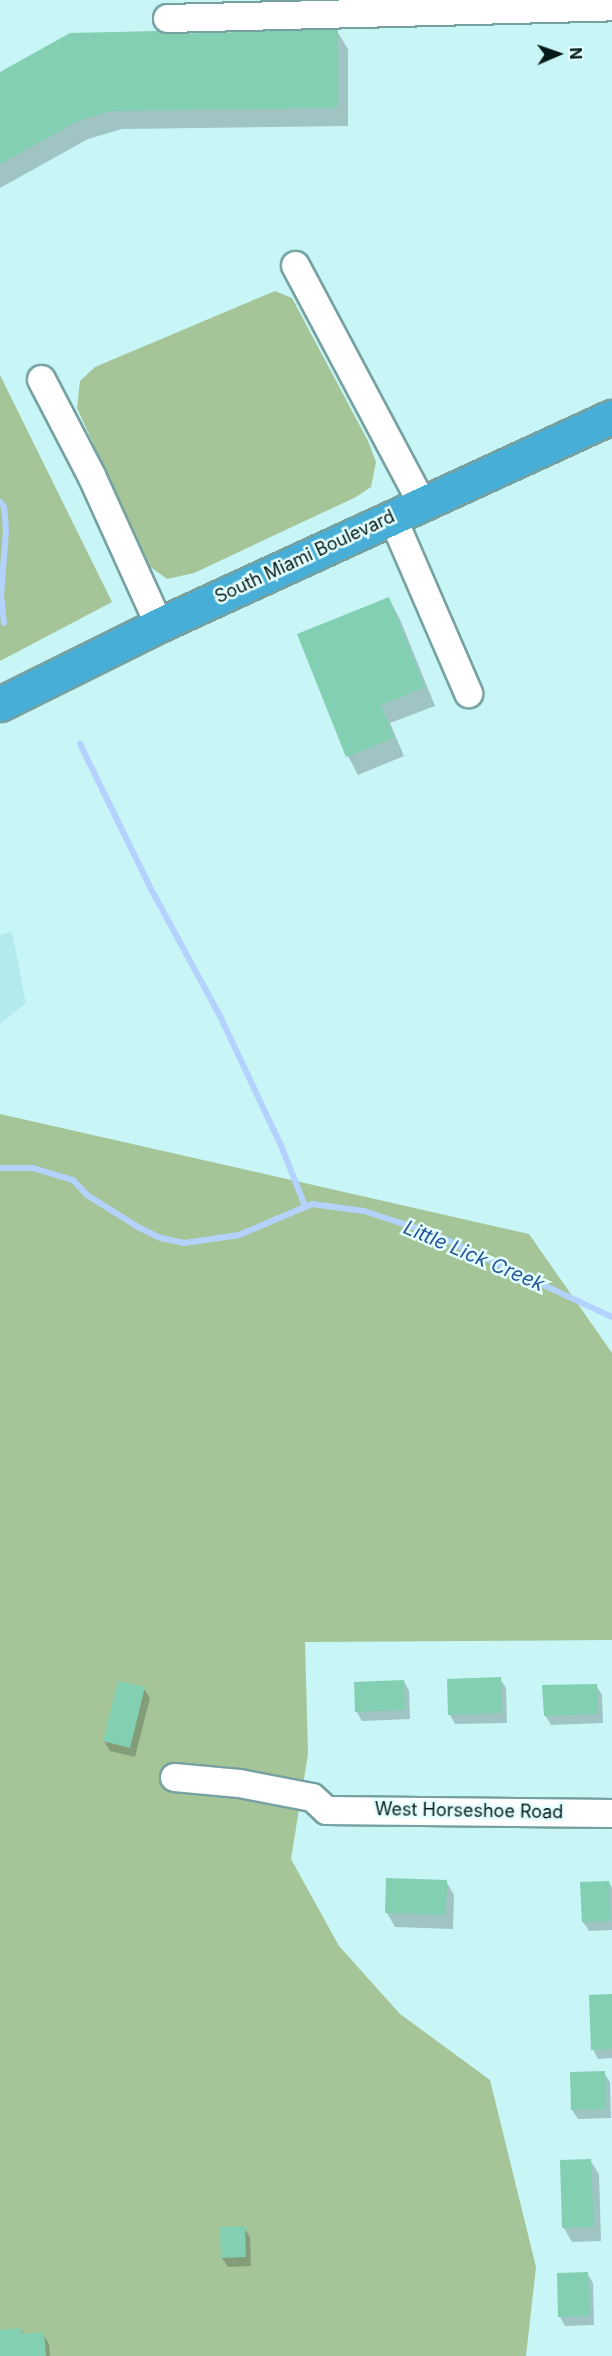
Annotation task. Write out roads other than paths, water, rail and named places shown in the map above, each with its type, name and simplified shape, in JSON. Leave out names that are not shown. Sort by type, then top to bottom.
[{"type":"highway","name":"South Miami Boulevard","points":[[0,704],[159,625],[612,417]]},
{"type":"street","points":[[167,18],[612,6]]},
{"type":"street","points":[[295,265],[422,504]]},
{"type":"street","points":[[41,379],[91,475],[159,625]]},
{"type":"street","points":[[392,517],[468,693]]},
{"type":"street","name":"West Horseshoe Road","points":[[174,1777],[239,1783],[312,1797],[326,1810],[612,1813]]},
{"type":"waterway","points":[[0,502],[4,507],[6,530],[1,595],[4,623]]},
{"type":"waterway","points":[[80,744],[151,889],[220,1016],[282,1148],[305,1206]]},
{"type":"waterway","name":"Little Lick Creek","points":[[0,1168],[33,1168],[73,1180],[87,1195],[138,1227],[161,1238],[184,1243],[239,1235],[312,1204],[364,1211],[434,1234],[612,1317]]}]
